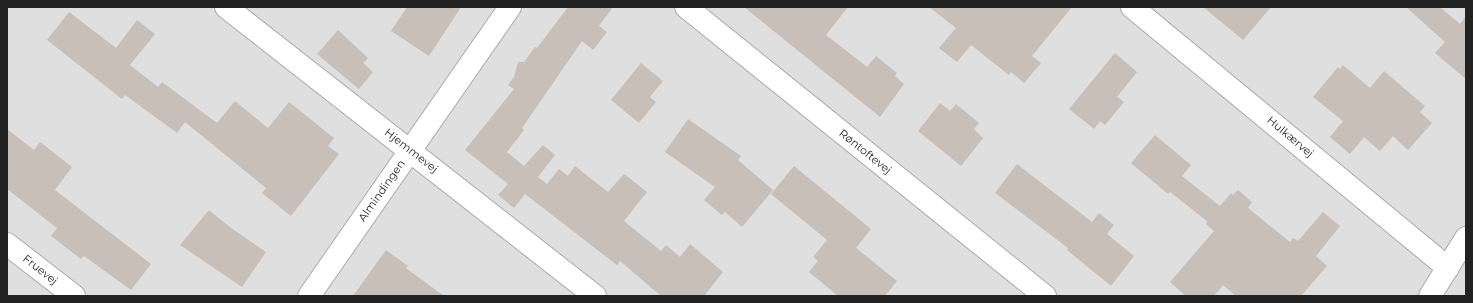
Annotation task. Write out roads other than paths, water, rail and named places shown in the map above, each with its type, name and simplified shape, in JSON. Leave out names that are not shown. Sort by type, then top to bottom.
[{"type":"street","name":"Hjemmevej","points":[[226,7],[595,296]]},
{"type":"street","name":"Almindingen","points":[[309,296],[510,7]]},
{"type":"street","name":"Røntoftevej","points":[[686,7],[1045,296]]},
{"type":"street","name":"Hulkærvej","points":[[1132,7],[1448,268]]},
{"type":"street","points":[[1430,296],[1466,238]]},
{"type":"street","name":"Fruevej","points":[[7,244],[74,296]]}]
